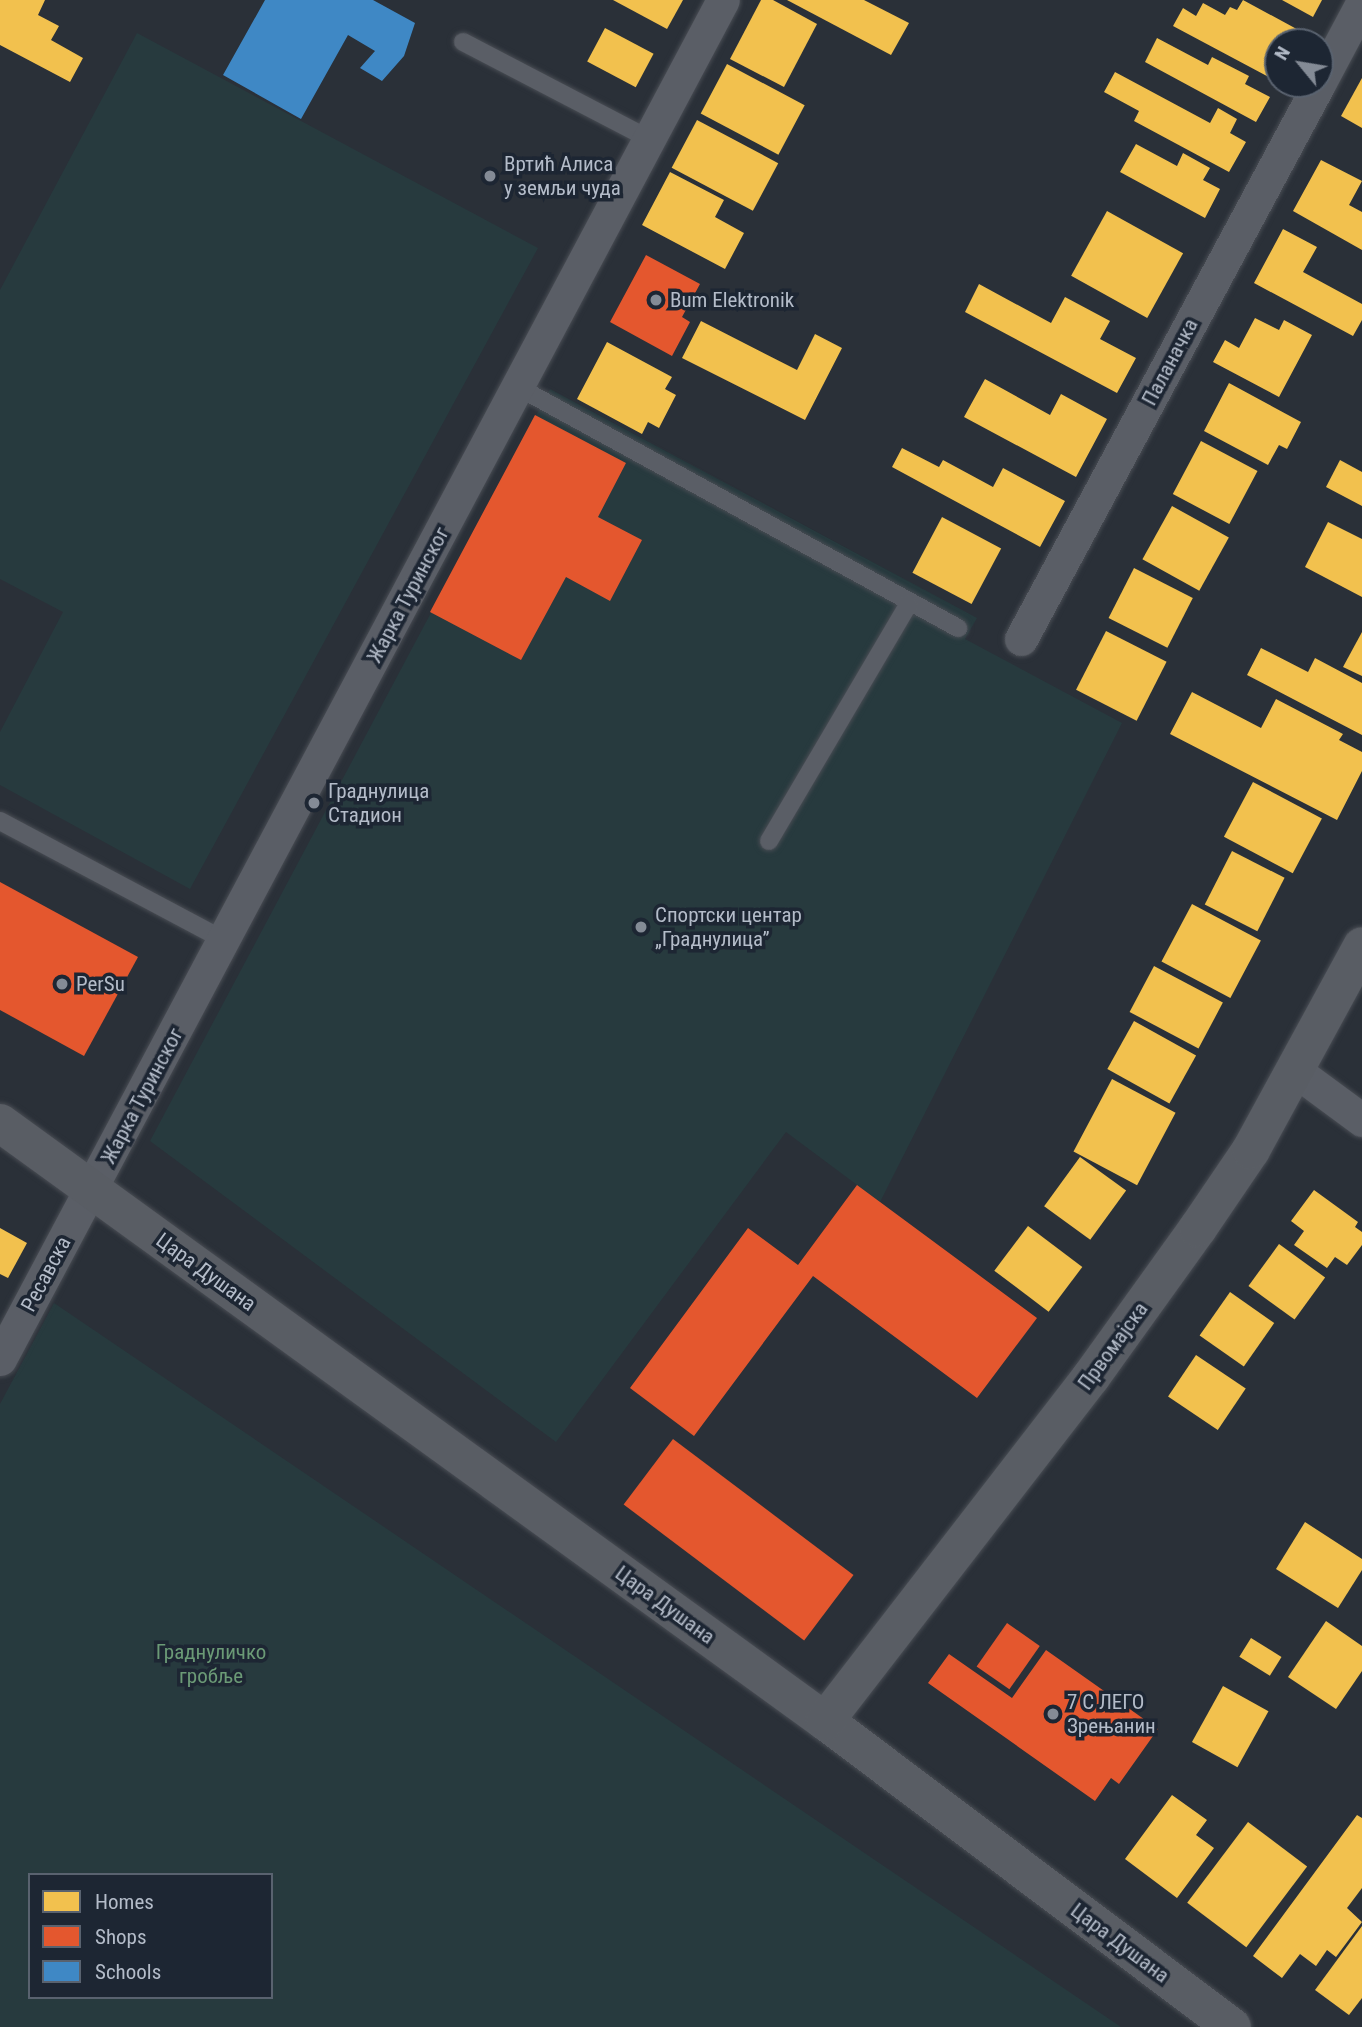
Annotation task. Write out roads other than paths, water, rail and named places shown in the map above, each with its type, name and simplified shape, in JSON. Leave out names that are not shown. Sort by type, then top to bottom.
[{"type":"street","name":"Жарка Туринског","points":[[92,1190],[723,0]]},
{"type":"street","name":"Паланачка","points":[[1334,55],[1362,3]]},
{"type":"street","name":"Паланачка","points":[[1021,639],[1311,98]]},
{"type":"street","name":"Првомајска","points":[[825,1721],[1091,1377],[1244,1161],[1297,1072],[1362,946]]},
{"type":"street","points":[[1297,1072],[1362,1120]]},
{"type":"street","name":"Цара Душана","points":[[0,1122],[825,1721],[1228,2026]]},
{"type":"street","name":"Ресавска","points":[[0,1359],[92,1190]]},
{"type":"lane","points":[[463,42],[649,139]]},
{"type":"lane","points":[[517,387],[908,605],[958,628]]},
{"type":"lane","points":[[769,841],[908,605]]},
{"type":"lane","points":[[0,821],[224,940]]},
{"type":"place","name":"Вртић Алиса у земљи чуда","points":[[490,176]]},
{"type":"place","name":"Bum Elektronik","points":[[656,300]]},
{"type":"place","name":"Граднулица Стадион","points":[[314,803]]},
{"type":"place","name":"Спортски центар „Граднулица”","points":[[641,927]]},
{"type":"place","name":"PerSu","points":[[62,984]]},
{"type":"place","name":"7 С ЛЕГО Зрењанин","points":[[1053,1714]]},
{"type":"park label","name":"Граднуличко гробље","points":[[211,1664]]}]
